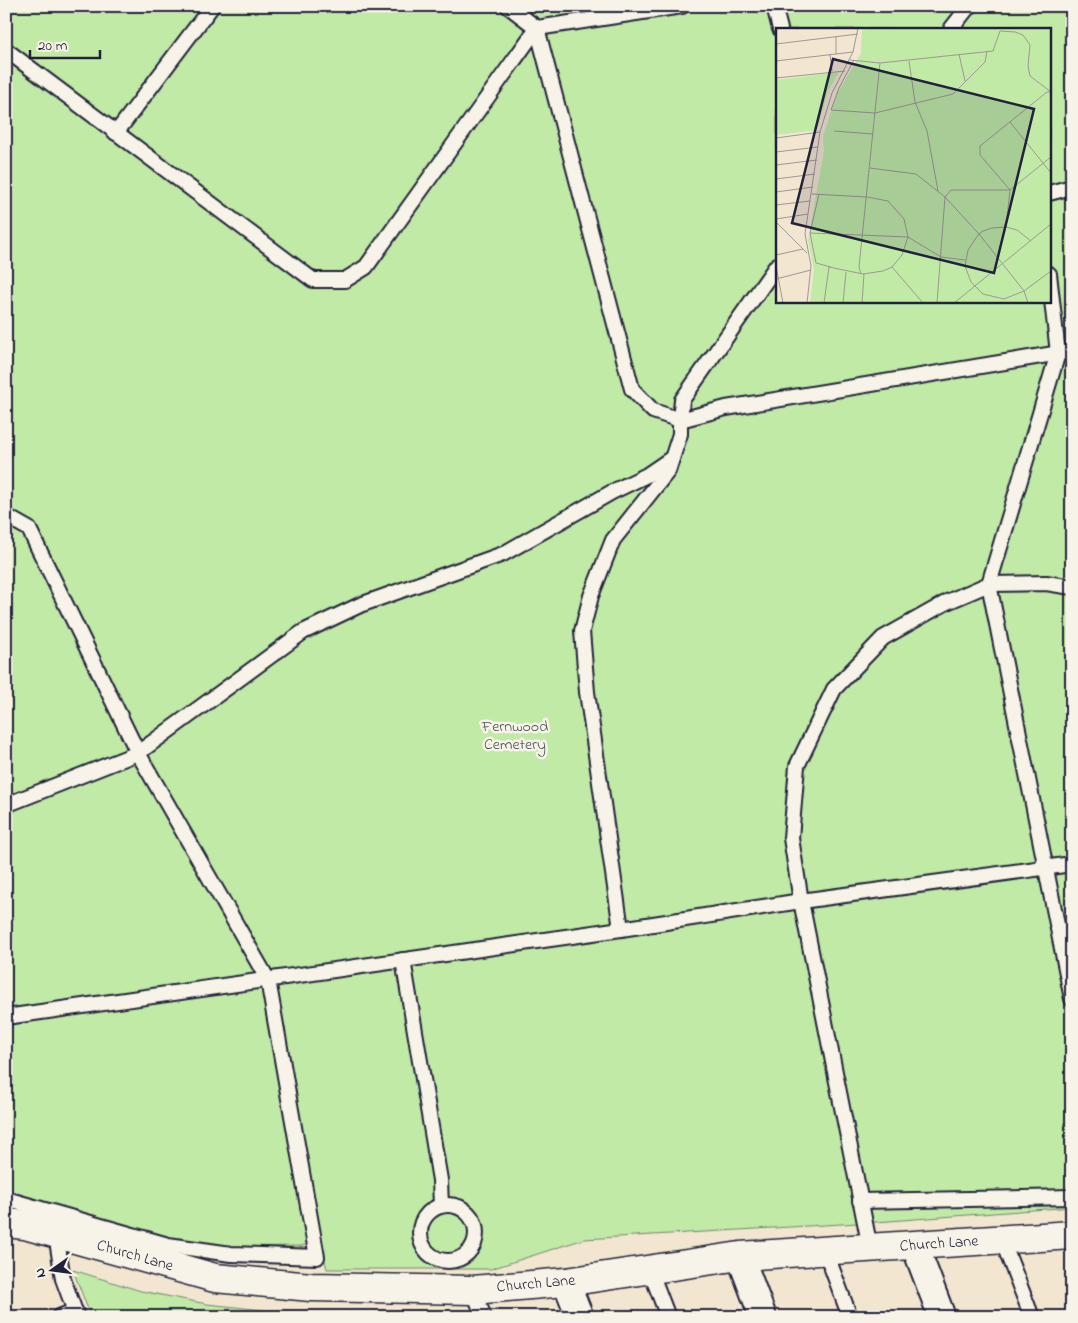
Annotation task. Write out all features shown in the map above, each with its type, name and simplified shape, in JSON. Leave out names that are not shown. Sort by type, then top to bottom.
[{"type":"main road","name":"Church Lane","points":[[6,1223],[56,1234],[215,1278],[311,1287],[473,1290],[566,1282],[740,1256],[1072,1235]]},
{"type":"street","points":[[915,1246],[942,1317]]},
{"type":"street","points":[[740,1256],[763,1317]]},
{"type":"street","points":[[566,1282],[580,1317]]},
{"type":"lane","points":[[116,133],[212,6]]},
{"type":"lane","points":[[508,6],[537,28],[632,389],[653,410],[680,420],[726,408],[1065,352]]},
{"type":"lane","points":[[6,50],[313,280],[345,280],[366,267],[537,28],[682,6]]},
{"type":"lane","points":[[774,6],[780,28]]},
{"type":"lane","points":[[952,28],[969,6]]},
{"type":"lane","points":[[1050,193],[1072,187]]},
{"type":"lane","points":[[621,929],[587,692],[582,631],[590,596],[612,540],[668,471],[680,434],[682,400],[776,266]]},
{"type":"lane","points":[[1050,279],[1065,352],[989,584],[1072,999]]},
{"type":"lane","points":[[6,805],[138,753],[303,632],[360,605],[503,554],[647,474],[672,458]]},
{"type":"lane","points":[[6,516],[29,529],[138,753],[268,980],[316,1258],[231,1254],[168,1245],[6,1199]]},
{"type":"lane","points":[[870,1248],[801,900],[792,838],[797,766],[834,689],[883,638],[947,602],[989,584],[1046,582],[1072,587]]},
{"type":"lane","points":[[6,1017],[621,929],[801,900],[1072,864]]},
{"type":"lane","points":[[403,960],[440,1180],[442,1206]]},
{"type":"lane","points":[[860,1201],[1072,1197]]},
{"type":"lane","points":[[451,1205],[460,1208],[468,1214],[476,1231],[475,1241],[471,1249],[464,1256],[455,1260],[446,1261],[430,1255],[420,1240],[422,1222],[427,1214],[433,1209],[442,1206],[451,1205]]},
{"type":"lane","points":[[56,1234],[63,1279],[76,1314],[59,1317]]},
{"type":"lane","points":[[1002,1240],[1032,1317]]},
{"type":"lane","points":[[825,1250],[850,1317]]},
{"type":"lane","points":[[650,1270],[668,1317]]},
{"type":"lane","points":[[473,1290],[484,1317]]},
{"type":"green space","name":"Fernwood Cemetery","points":[[6,6],[1072,6],[1072,1207],[876,1222],[584,1239],[491,1269],[327,1269],[320,1242],[301,1246],[214,1247],[133,1229],[6,1190]]},
{"type":"green space","points":[[73,1270],[141,1291],[207,1304],[282,1312],[465,1317],[91,1317]]}]
